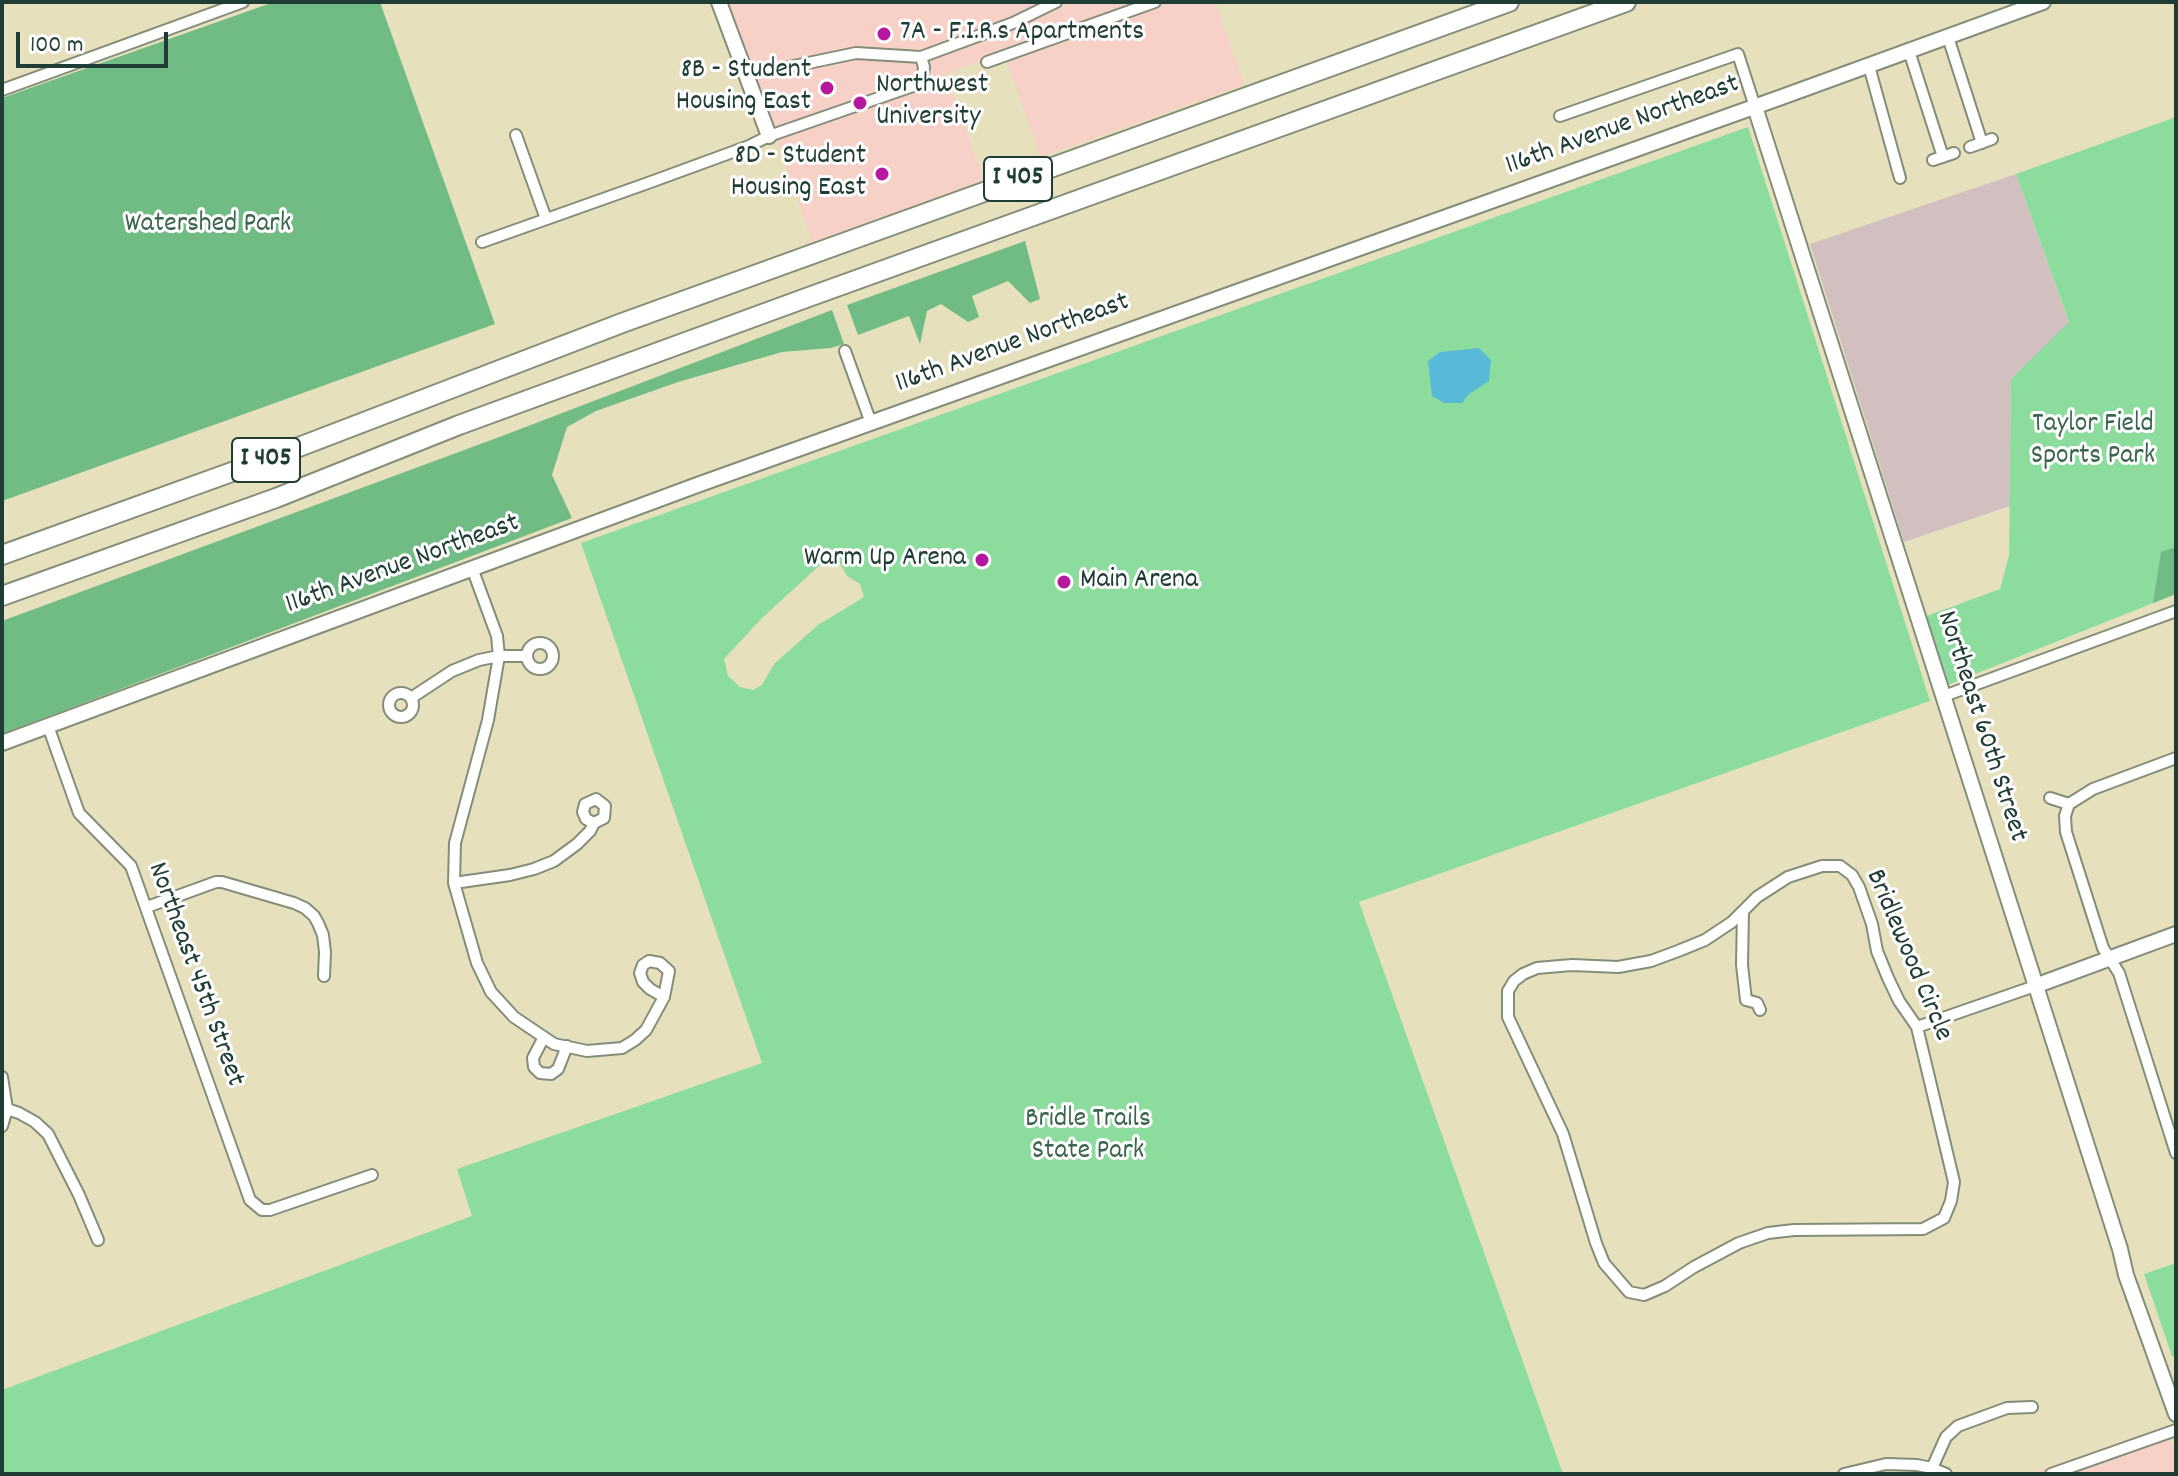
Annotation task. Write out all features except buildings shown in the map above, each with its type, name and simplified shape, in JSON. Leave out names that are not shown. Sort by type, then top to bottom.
[{"type":"highway","name":"I 405","points":[[2,555],[265,460],[622,323],[1509,2]]},
{"type":"highway","name":"I 405","points":[[2,596],[276,498],[459,425],[806,298],[1626,2]]},
{"type":"street","points":[[2,90],[243,2]]},
{"type":"street","points":[[719,2],[769,136]]},
{"type":"street","points":[[770,71],[856,53],[921,57],[1013,23],[1056,2]]},
{"type":"street","points":[[987,62],[1155,2]]},
{"type":"street","name":"116th Avenue Northeast","points":[[2,743],[871,423],[2043,2]]},
{"type":"street","points":[[1948,37],[1987,141],[1970,147]]},
{"type":"street","points":[[1909,51],[1944,157]]},
{"type":"street","name":"Northeast 60th Street","points":[[1560,116],[1738,54],[2126,1275],[2176,1414]]},
{"type":"street","points":[[482,242],[916,85],[923,75],[921,57]]},
{"type":"street","points":[[1869,66],[1900,178]]},
{"type":"street","points":[[516,135],[546,219]]},
{"type":"street","points":[[845,351],[871,423]]},
{"type":"street","points":[[472,568],[497,636],[499,656],[488,720],[455,843],[454,883],[477,963],[491,992],[514,1017],[554,1044],[587,1051],[622,1048],[635,1040],[646,1030],[664,997]]},
{"type":"street","points":[[1944,696],[2176,611]]},
{"type":"street","points":[[411,698],[452,671],[479,660],[527,656]]},
{"type":"street","name":"Northeast 45th Street","points":[[48,726],[79,813],[131,866],[250,1200],[259,1208],[270,1210],[372,1175]]},
{"type":"street","points":[[2176,758],[2093,789],[2069,804],[2065,816],[2066,832],[2103,948],[2119,973],[2176,1153]]},
{"type":"street","points":[[2050,798],[2069,804]]},
{"type":"street","points":[[454,883],[510,875],[544,865],[577,844],[594,823]]},
{"type":"street","name":"Bridlewood Circle","points":[[1822,866],[1840,866],[1852,875],[1872,924],[1877,951],[1888,978],[1917,1027],[1954,1182],[1951,1201],[1944,1218],[1923,1229],[1768,1233],[1739,1243],[1644,1295],[1629,1292],[1604,1263],[1563,1134],[1508,1017],[1508,991],[1514,981],[1537,968],[1572,965],[1618,967],[1651,961],[1705,940],[1743,911],[1757,897],[1788,877],[1822,866]]},
{"type":"street","points":[[147,907],[216,882],[294,903],[314,916],[323,935],[324,976]]},
{"type":"street","points":[[1743,911],[1742,965],[1746,1000],[1757,1003],[1760,1010]]},
{"type":"street","points":[[1917,1027],[2176,934]]},
{"type":"street","points":[[544,1037],[533,1058],[534,1067],[540,1073],[551,1074],[558,1069],[567,1046]]},
{"type":"street","points":[[2,1077],[7,1109],[2,1126]]},
{"type":"street","points":[[7,1109],[35,1122],[48,1134],[98,1240]]},
{"type":"street","points":[[1932,1468],[1946,1437],[1958,1426],[2007,1408],[2032,1407]]},
{"type":"street","points":[[2051,1474],[2176,1430]]},
{"type":"street","points":[[1844,1474],[1886,1464],[1932,1468],[1946,1474]]},
{"type":"shaded area","name":"Northwest University","points":[[728,2],[1215,2],[1244,85],[1041,157],[1003,53],[945,74],[984,180],[812,242]]},
{"type":"shaded area","points":[[2016,174],[2069,323],[2011,379],[2010,506],[1904,542],[1810,244]]},
{"type":"shaded area","points":[[2165,1426],[2176,1457],[2176,1474],[2029,1474]]},
{"type":"green space","name":"Watershed Park","points":[[274,2],[380,2],[495,324],[2,501],[2,98]]},
{"type":"green space","name":"Taylor Field Sports Park","points":[[2176,117],[2176,594],[1945,686],[1924,617],[2000,589],[2009,555],[2011,379],[2069,322],[2016,174]]},
{"type":"green space","name":"Bridle Trails State Park","points":[[1748,127],[1930,701],[1359,902],[1563,1474],[2,1474],[2,1390],[472,1216],[457,1169],[762,1063],[581,543]],"holes":[[[832,554],[847,576],[860,584],[864,597],[818,625],[774,664],[762,685],[753,690],[740,687],[728,676],[724,659],[762,618]]]},
{"type":"green space","points":[[1025,241],[1040,299],[1030,303],[1008,281],[972,296],[979,317],[968,322],[941,304],[927,311],[920,344],[909,316],[858,335],[847,305]]},
{"type":"green space","points":[[832,310],[844,344],[782,352],[678,382],[596,411],[567,427],[552,475],[572,518],[2,734],[2,621]]},
{"type":"green space","points":[[2176,547],[2176,594],[2153,603],[2161,552]]},
{"type":"green space","points":[[2176,1263],[2176,1358],[2172,1356],[2144,1274]]},
{"type":"water","points":[[1479,348],[1491,360],[1489,381],[1469,394],[1462,403],[1444,403],[1432,396],[1428,361],[1440,352]]},
{"type":"place","name":"7A - F.I.R.s Apartments","points":[[884,34]]},
{"type":"place","name":"8B - Student Housing East","points":[[827,88]]},
{"type":"place","name":"Northwest University","points":[[860,103]]},
{"type":"place","name":"8D - Student Housing East","points":[[882,174]]},
{"type":"place","name":"Warm Up Arena","points":[[982,560]]},
{"type":"place","name":"Main Arena","points":[[1064,582]]}]
